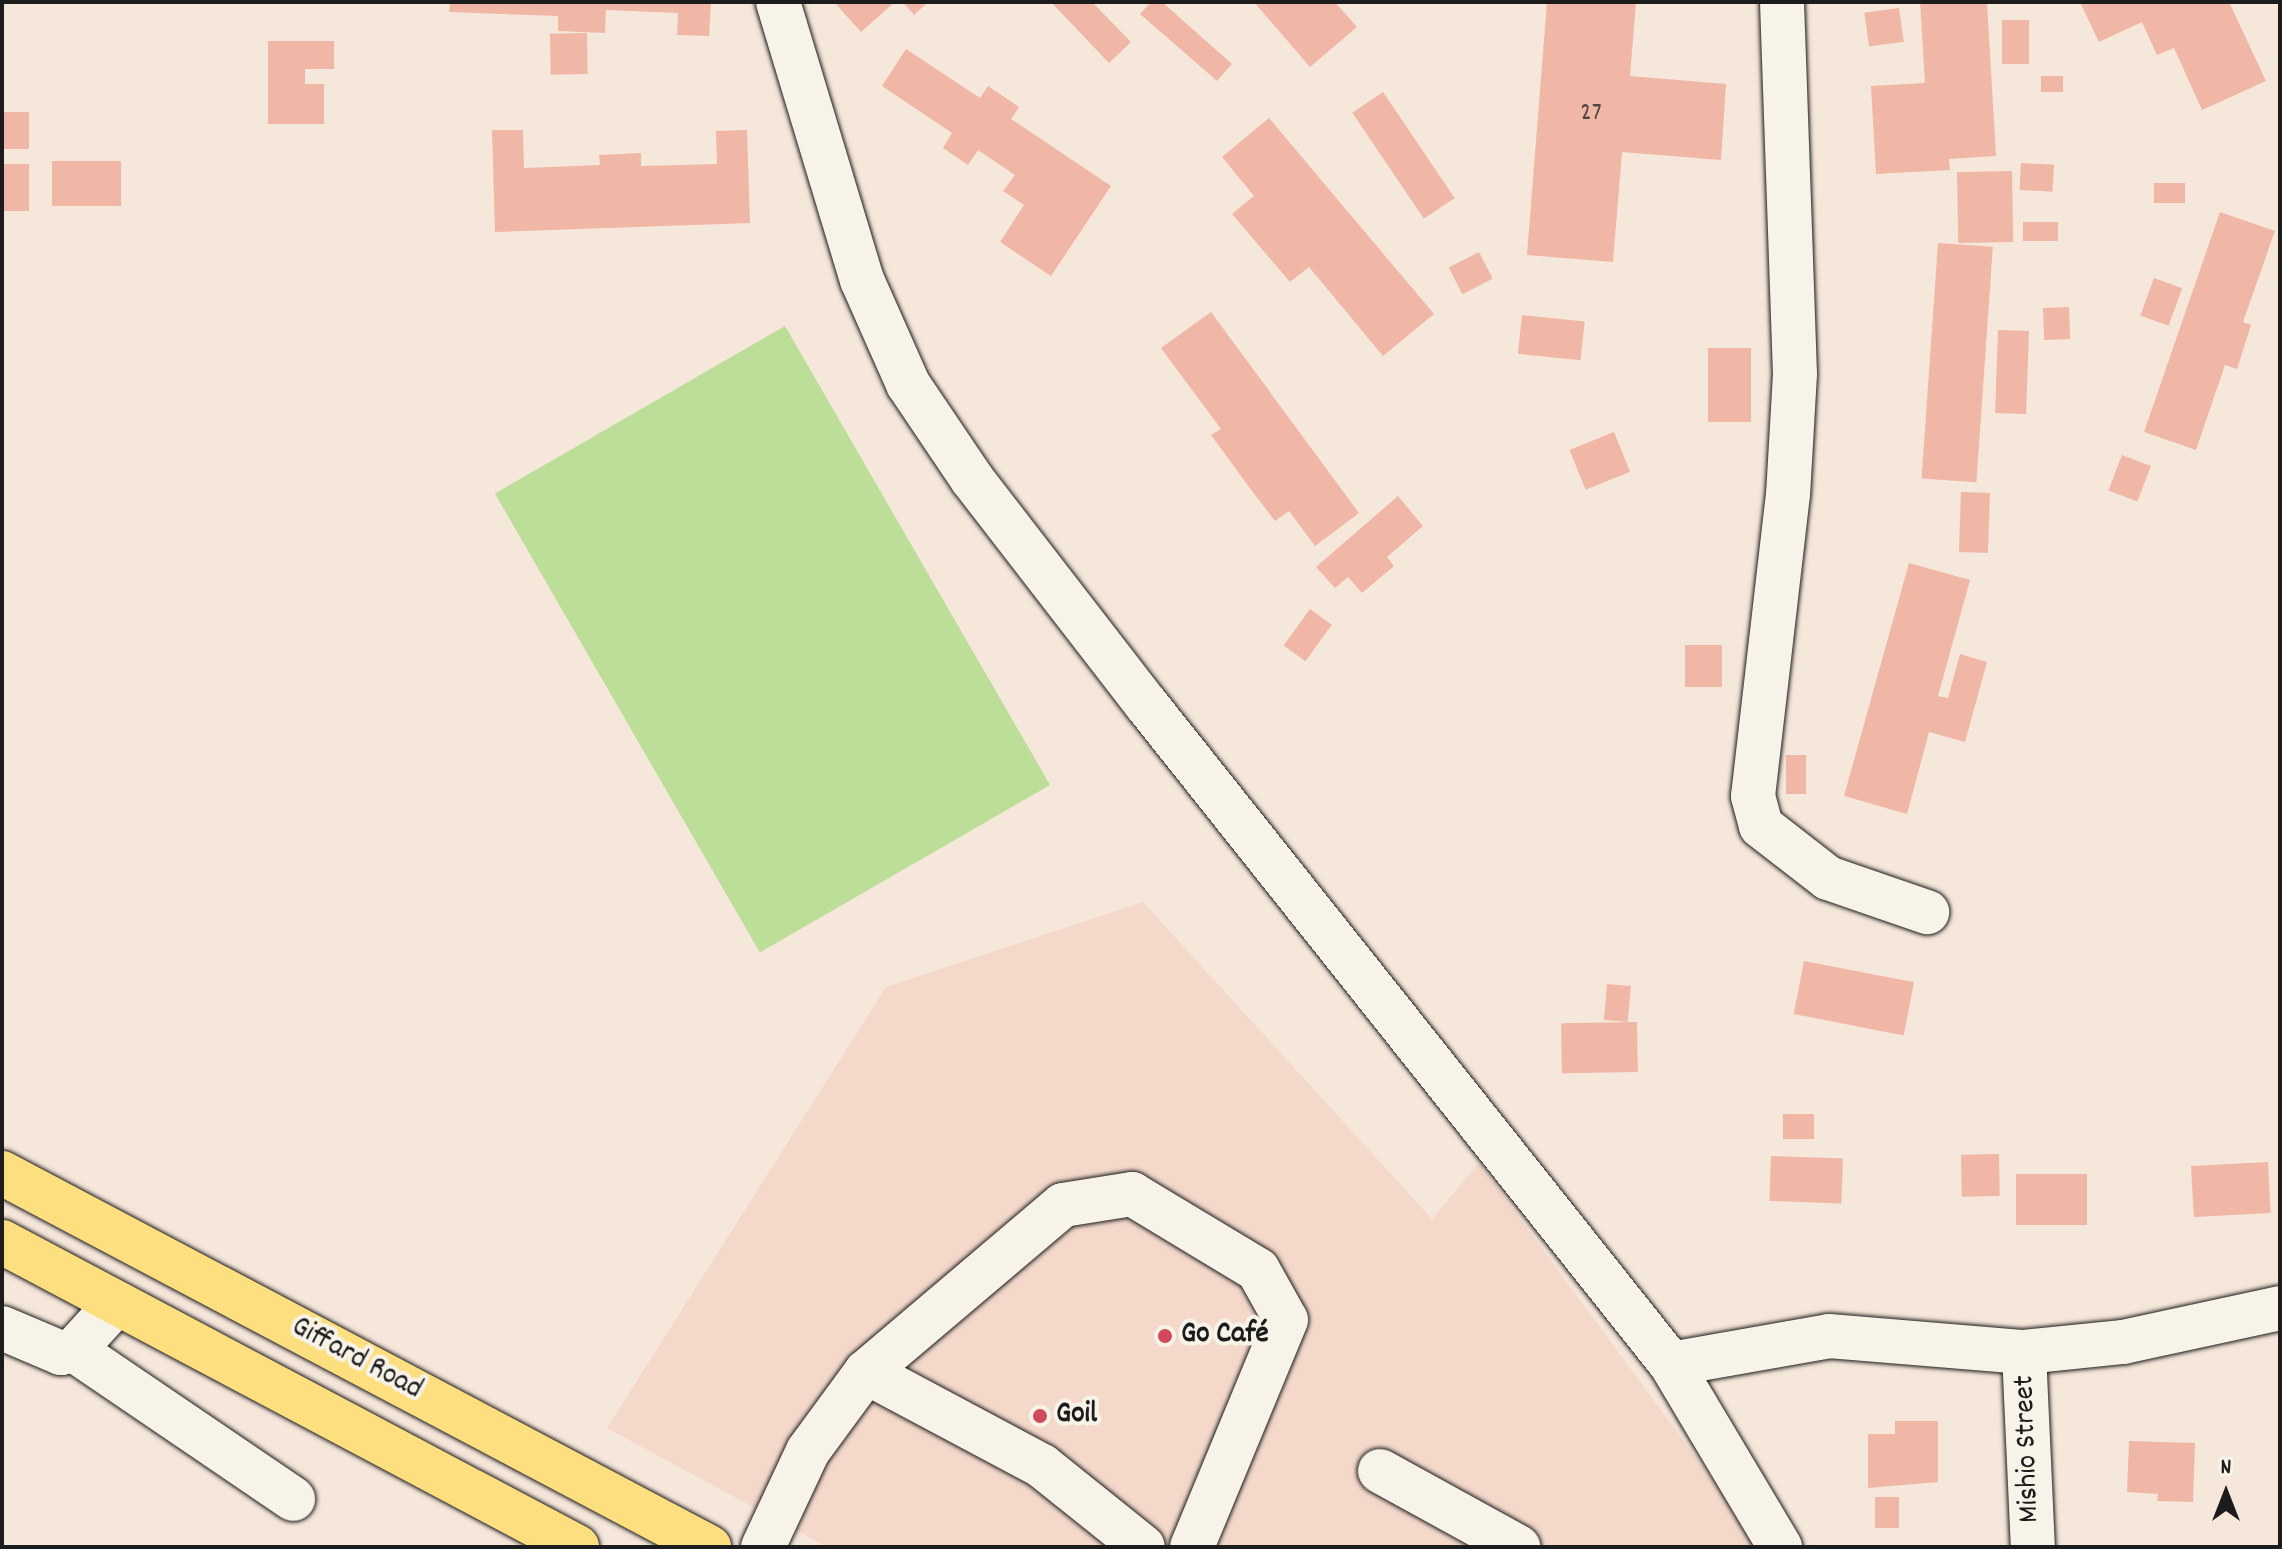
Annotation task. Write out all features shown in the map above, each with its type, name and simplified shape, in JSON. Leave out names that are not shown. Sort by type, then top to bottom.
[{"type":"main road","name":"Giffard Road","points":[[2,1173],[709,1547]]},
{"type":"main road","name":"Giffard Road","points":[[2,1242],[577,1547]]},
{"type":"street","points":[[778,2],[862,280],[908,384],[972,479],[1146,704],[1671,1364],[1780,1547]]},
{"type":"street","points":[[1782,2],[1795,374],[1788,494],[1753,796],[1761,826],[1828,878],[1927,912]]},
{"type":"street","points":[[763,1547],[808,1451],[866,1372],[1063,1205],[1132,1194],[1258,1270],[1286,1320],[1192,1547]]},
{"type":"street","points":[[2,1328],[61,1353],[74,1350],[116,1304]]},
{"type":"street","points":[[1671,1364],[1829,1336],[2024,1352],[2123,1342],[2280,1308]]},
{"type":"street","points":[[74,1350],[293,1499]]},
{"type":"street","name":"Mishio Street","points":[[2024,1352],[2033,1547]]},
{"type":"street","points":[[866,1372],[1042,1466],[1143,1547]]},
{"type":"street","points":[[1380,1471],[1518,1547]]},
{"type":"shaded area","points":[[1143,902],[1432,1219],[1479,1163],[1762,1547],[827,1547],[607,1428],[886,987]]},
{"type":"green space","points":[[785,326],[1050,785],[760,952],[495,494]]},
{"type":"building","points":[[450,2],[711,2],[709,36],[677,35],[678,13],[606,10],[605,33],[558,31],[558,16],[449,12]]},
{"type":"building","points":[[834,2],[895,2],[861,32]]},
{"type":"building","points":[[903,2],[928,2],[914,15]]},
{"type":"building","points":[[1051,2],[1092,2],[1131,42],[1109,63]]},
{"type":"building","points":[[1151,2],[1162,2],[1232,64],[1217,81],[1140,14]]},
{"type":"building","points":[[1254,2],[1335,2],[1357,27],[1310,67]]},
{"type":"building","points":[[1547,2],[1636,2],[1630,76],[1726,84],[1721,160],[1622,152],[1613,262],[1527,255]]},
{"type":"building","points":[[1920,2],[1987,2],[1996,156],[1949,159],[1950,170],[1876,174],[1871,86],[1925,83]]},
{"type":"building","points":[[2080,2],[2229,2],[2266,81],[2202,110],[2174,48],[2157,55],[2142,22],[2099,42]]},
{"type":"building","points":[[1899,8],[1904,42],[1869,47],[1864,13]]},
{"type":"building","points":[[2002,20],[2029,20],[2029,64],[2002,64]]},
{"type":"building","points":[[587,33],[588,74],[551,75],[550,34]]},
{"type":"building","points":[[268,41],[334,41],[334,69],[305,69],[305,84],[324,84],[324,124],[268,124]]},
{"type":"building","points":[[906,49],[980,98],[988,86],[1019,107],[1011,119],[1111,186],[1051,276],[1000,242],[1024,205],[1003,191],[1015,175],[978,150],[968,165],[943,148],[952,133],[882,86]]},
{"type":"building","points":[[2041,76],[2063,76],[2063,92],[2041,92]]},
{"type":"building","points":[[1383,92],[1455,198],[1424,219],[1352,113]]},
{"type":"building","points":[[2,112],[29,112],[29,149],[2,149]]},
{"type":"building","points":[[1269,118],[1434,314],[1383,356],[1309,267],[1290,282],[1232,214],[1254,196],[1222,157]]},
{"type":"building","points":[[492,130],[523,130],[524,168],[600,165],[599,155],[641,153],[641,166],[717,164],[716,131],[747,130],[750,223],[495,232]]},
{"type":"building","points":[[52,161],[121,161],[121,206],[52,206]]},
{"type":"building","points":[[2021,163],[2054,165],[2053,192],[2020,190]]},
{"type":"building","points":[[2,164],[29,164],[29,211],[2,211]]},
{"type":"building","points":[[2012,171],[2013,242],[1958,243],[1957,172]]},
{"type":"building","points":[[2154,183],[2185,183],[2185,203],[2154,203]]},
{"type":"building","points":[[2220,212],[2275,231],[2243,322],[2251,325],[2237,369],[2225,365],[2196,450],[2144,432]]},
{"type":"building","points":[[2023,222],[2058,222],[2058,241],[2023,241]]},
{"type":"building","points":[[1938,243],[1993,247],[1976,482],[1922,478]]},
{"type":"building","points":[[1479,252],[1493,279],[1462,294],[1449,267]]},
{"type":"building","points":[[2154,278],[2182,288],[2169,326],[2140,316]]},
{"type":"building","points":[[2069,307],[2070,339],[2044,340],[2043,308]]},
{"type":"building","points":[[1211,312],[1359,513],[1315,546],[1289,511],[1275,521],[1211,435],[1221,429],[1161,348]]},
{"type":"building","points":[[1522,315],[1585,322],[1581,360],[1518,354]]},
{"type":"building","points":[[1998,330],[2029,331],[2026,414],[1995,413]]},
{"type":"building","points":[[1708,348],[1751,348],[1751,422],[1708,422]]},
{"type":"building","points":[[1614,432],[1630,472],[1586,490],[1569,450]]},
{"type":"building","points":[[2122,455],[2151,466],[2137,502],[2108,490]]},
{"type":"building","points":[[1961,492],[1990,493],[1988,553],[1959,552]]},
{"type":"building","points":[[1398,496],[1423,526],[1387,557],[1394,566],[1362,593],[1348,577],[1335,588],[1316,567]]},
{"type":"building","points":[[1909,563],[1970,580],[1938,696],[1948,698],[1960,654],[1987,662],[1965,742],[1929,732],[1907,814],[1844,796]]},
{"type":"building","points":[[1310,609],[1332,625],[1305,661],[1284,645]]},
{"type":"building","points":[[1685,645],[1722,645],[1722,687],[1685,687]]},
{"type":"building","points":[[1786,755],[1806,755],[1806,794],[1786,794]]},
{"type":"building","points":[[1804,961],[1914,982],[1904,1035],[1794,1014]]},
{"type":"building","points":[[1607,984],[1631,986],[1628,1022],[1604,1020]]},
{"type":"building","points":[[1637,1022],[1638,1072],[1562,1073],[1561,1023]]},
{"type":"building","points":[[1783,1114],[1814,1114],[1814,1139],[1783,1139]]},
{"type":"building","points":[[1999,1154],[2000,1196],[1962,1197],[1961,1155]]},
{"type":"building","points":[[1771,1156],[1843,1159],[1841,1203],[1769,1201]]},
{"type":"building","points":[[2268,1162],[2271,1213],[2194,1217],[2191,1166]]},
{"type":"building","points":[[2016,1174],[2087,1174],[2087,1225],[2016,1225]]},
{"type":"building","points":[[1895,1421],[1938,1421],[1938,1482],[1868,1488],[1868,1434],[1895,1434]]},
{"type":"building","points":[[2129,1441],[2195,1443],[2193,1502],[2157,1501],[2158,1494],[2127,1492]]},
{"type":"building","points":[[1875,1497],[1899,1497],[1899,1528],[1875,1528]]},
{"type":"place","name":"Go Café","points":[[1165,1336]]},
{"type":"place","name":"Goil","points":[[1040,1416]]}]
